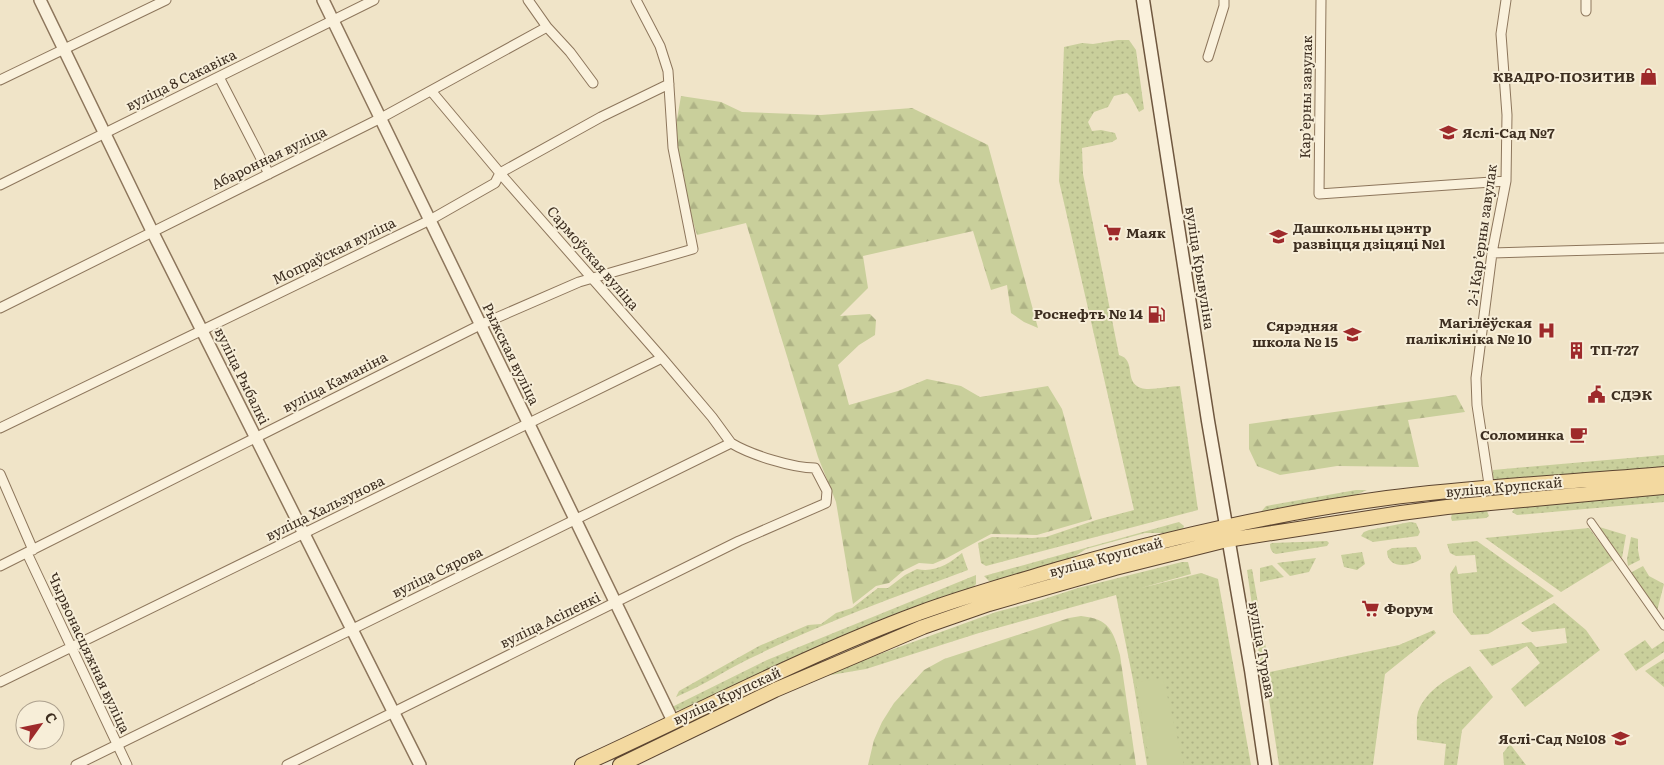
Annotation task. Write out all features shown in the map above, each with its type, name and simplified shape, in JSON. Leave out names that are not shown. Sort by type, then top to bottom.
[{"type":"main road","name":"вуліца Крывуліна","points":[[1143,0],[1226,533]]},
{"type":"main road","name":"вуліца Крупскай","points":[[582,765],[828,649],[919,613],[985,590],[1116,553],[1226,533],[1386,498],[1664,474]]},
{"type":"main road","name":"вуліца Крупскай","points":[[620,765],[775,690],[923,627],[989,604],[1088,576],[1226,533],[1401,512],[1664,487]]},
{"type":"main road","name":"вуліца Турава","points":[[1226,533],[1251,670],[1265,765]]},
{"type":"street","name":"вуліца Рыбалкі","points":[[40,0],[152,231],[420,765]]},
{"type":"street","points":[[0,80],[166,0]]},
{"type":"street","name":"Рыжская вуліца","points":[[323,0],[673,721]]},
{"type":"street","name":"вуліца 8 Сакавіка","points":[[0,185],[374,0]]},
{"type":"street","points":[[528,0],[547,27],[570,52],[593,83]]},
{"type":"street","points":[[636,0],[660,46],[668,70],[669,84]]},
{"type":"street","points":[[1208,57],[1224,6],[1224,0]]},
{"type":"street","name":"Карʼерны завулак","points":[[1321,0],[1319,194],[1506,182]]},
{"type":"street","name":"2-і Карʼерны завулак","points":[[1491,503],[1477,405],[1476,378],[1492,253],[1506,182],[1507,115],[1502,34],[1506,0]]},
{"type":"street","points":[[1586,0],[1586,11]]},
{"type":"street","name":"Абаронная вуліца","points":[[0,308],[432,92],[547,27]]},
{"type":"street","points":[[219,77],[269,174]]},
{"type":"street","name":"Мопраўская вуліца","points":[[0,428],[430,220],[495,183],[500,173],[600,118],[669,84]]},
{"type":"street","name":"вуліца Каманіна","points":[[0,566],[480,325],[579,282],[693,249],[673,148],[669,114],[669,84]]},
{"type":"street","name":"Сармоўская вуліца","points":[[432,92],[500,173],[594,278],[662,358],[712,417],[731,444]]},
{"type":"street","points":[[1492,253],[1664,248]]},
{"type":"street","name":"вуліца Хальзунова","points":[[0,682],[662,358]]},
{"type":"street","name":"вуліца Асіпенкі","points":[[287,765],[739,541],[826,503],[827,491],[815,468],[804,468],[745,451],[731,444]]},
{"type":"street","name":"вуліца Сярова","points":[[76,765],[731,444]]},
{"type":"street","name":"Чырвонасцяжная вуліца","points":[[0,474],[30,552],[71,648],[128,765]]},
{"type":"street","points":[[1591,522],[1664,626]]},
{"type":"green space","points":[[1129,40],[1136,50],[1144,109],[1139,112],[1127,93],[1114,96],[1108,107],[1094,112],[1088,122],[1092,131],[1101,130],[1115,133],[1117,139],[1112,142],[1082,148],[1083,174],[1119,355],[1128,361],[1132,381],[1141,388],[1180,386],[1198,510],[986,566],[981,563],[978,543],[992,537],[1046,537],[1096,520],[1134,510],[1059,181],[1064,47],[1082,43],[1093,44]]},
{"type":"green space","points":[[681,96],[721,102],[742,112],[821,115],[912,108],[988,145],[1038,328],[1024,322],[1011,313],[1007,285],[991,290],[973,231],[863,256],[868,288],[840,316],[870,314],[876,320],[875,335],[859,345],[838,365],[849,405],[898,391],[927,379],[961,386],[980,397],[1048,386],[1062,409],[1092,519],[1037,535],[991,534],[933,564],[919,563],[903,571],[889,583],[876,586],[853,604],[836,502],[818,457],[746,223],[697,235],[674,158]]},
{"type":"green space","points":[[1456,395],[1465,412],[1408,420],[1419,467],[1337,466],[1280,475],[1257,466],[1249,449],[1249,424]]},
{"type":"green space","points":[[1664,455],[1664,468],[1496,481],[1493,478],[1493,470]]},
{"type":"green space","points":[[1356,490],[1367,490],[1346,499],[1260,513],[1266,506]]},
{"type":"green space","points":[[1664,493],[1664,502],[1517,515],[1512,512],[1515,508]]},
{"type":"green space","points":[[1487,511],[1489,516],[1486,518],[1452,521],[1451,518],[1452,513]]},
{"type":"green space","points":[[1179,522],[1184,526],[1183,529],[1173,533],[1145,533],[1086,549],[1072,558],[995,581],[989,581],[984,576]]},
{"type":"green space","points":[[1410,522],[1416,523],[1420,532],[1418,536],[1373,542],[1361,536],[1369,530]]},
{"type":"green space","points":[[1596,526],[1626,535],[1622,558]]},
{"type":"green space","points":[[1589,528],[1613,560],[1561,592],[1485,538]]},
{"type":"green space","points":[[1631,537],[1638,539],[1640,560],[1628,566],[1627,559]]},
{"type":"green space","points":[[1327,541],[1329,543],[1327,546],[1276,554],[1272,552],[1270,546],[1272,543]]},
{"type":"green space","points":[[1477,541],[1554,596],[1488,634],[1471,635],[1453,612],[1450,574],[1456,565],[1458,574],[1477,572],[1475,555],[1456,556],[1450,553],[1447,544]]},
{"type":"green space","points":[[1416,547],[1421,559],[1411,564],[1395,564],[1388,557],[1387,551],[1392,548]]},
{"type":"green space","points":[[1362,552],[1365,564],[1357,570],[1344,567],[1341,555]]},
{"type":"green space","points":[[962,553],[968,570],[805,633],[743,662],[676,697],[679,691],[759,646],[808,625],[821,624],[836,613],[852,608],[878,588],[888,588],[905,575],[917,569],[929,570],[941,567]]},
{"type":"green space","points":[[1316,558],[1309,572],[1290,576],[1277,563]]},
{"type":"green space","points":[[1188,562],[1191,574],[1141,588],[1201,573],[1218,579],[1251,765],[1147,765],[1116,595],[979,633],[866,669],[825,676],[855,663],[996,612],[1078,588]]},
{"type":"green space","points":[[1272,565],[1284,577],[1260,582],[1260,568]]},
{"type":"green space","points":[[1643,566],[1649,576],[1664,584],[1657,611],[1630,573]]},
{"type":"green space","points":[[1252,569],[1268,660],[1260,662],[1247,570]]},
{"type":"green space","points":[[976,575],[976,584],[972,589],[767,670],[683,709],[673,711],[670,708],[767,660]]},
{"type":"green space","points":[[1554,603],[1586,630],[1600,650],[1525,707],[1511,689],[1540,663],[1527,646],[1492,666],[1479,650],[1531,642],[1536,647],[1567,643],[1565,628],[1532,632],[1521,623]]},
{"type":"green space","points":[[1081,616],[1104,623],[1115,639],[1120,655],[1136,765],[868,765],[874,740],[882,722],[894,703],[924,670],[944,659],[1069,618]]},
{"type":"green space","points":[[1434,630],[1436,633],[1385,674],[1373,765],[1279,765],[1265,673],[1399,645]]},
{"type":"green space","points":[[1645,640],[1652,649],[1664,641],[1664,652],[1636,671],[1624,654]]},
{"type":"green space","points":[[1664,659],[1664,687],[1645,671]]},
{"type":"green space","points":[[1470,666],[1493,697],[1462,730],[1457,765],[1444,765],[1446,744],[1417,740],[1418,712],[1433,690],[1447,679]]},
{"type":"green space","points":[[1163,678],[1184,765],[1150,765],[1136,682]]},
{"type":"green space","points":[[1510,744],[1526,765],[1504,765],[1503,753]]},
{"type":"place","name":"КВАДРО-ПОЗИТИВ","points":[[1649,77]]},
{"type":"place","name":"Яслі-Сад №7","points":[[1448,133]]},
{"type":"place","name":"Маяк","points":[[1112,233]]},
{"type":"place","name":"Дашкольны цэнтр развіцця дзіцяці №1","points":[[1279,236]]},
{"type":"place","name":"Роснефть № 14","points":[[1157,314]]},
{"type":"place","name":"Магілёўская паліклініка № 10","points":[[1546,331]]},
{"type":"place","name":"Сярэдняя школа № 15","points":[[1352,334]]},
{"type":"place","name":"ТП-727","points":[[1576,350]]},
{"type":"place","name":"СДЭК","points":[[1597,395]]},
{"type":"place","name":"Соломинка","points":[[1578,435]]},
{"type":"place","name":"Форум","points":[[1370,609]]},
{"type":"place","name":"Яслі-Сад №108","points":[[1620,739]]}]
